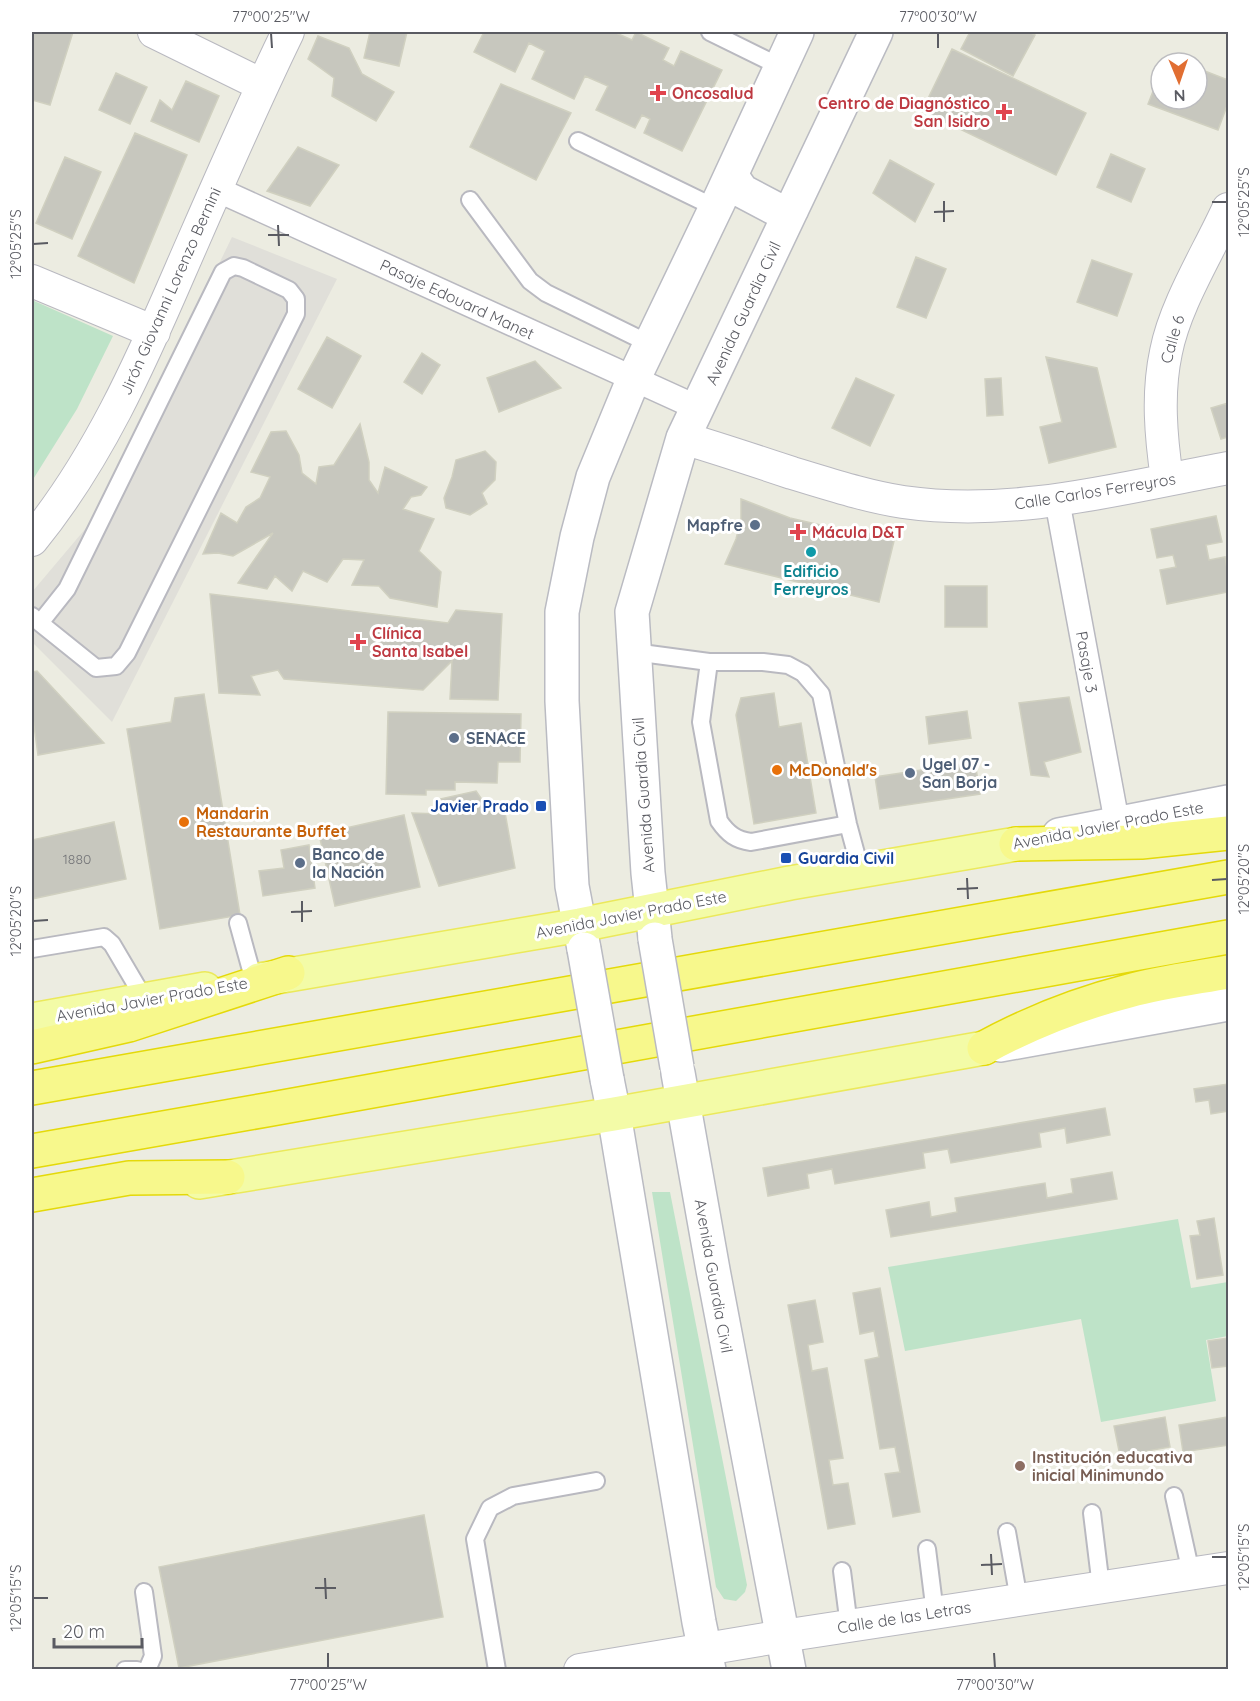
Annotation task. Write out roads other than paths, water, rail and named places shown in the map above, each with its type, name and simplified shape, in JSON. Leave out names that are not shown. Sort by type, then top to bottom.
[{"type":"highway","points":[[1016,844],[1142,842],[1228,833]]},
{"type":"highway","points":[[32,1088],[1228,877]]},
{"type":"highway","points":[[32,1151],[1228,937]]},
{"type":"highway","points":[[984,1048],[1015,1031],[1080,1005],[1130,990],[1228,972]]},
{"type":"highway","points":[[32,1047],[129,1025],[288,974]]},
{"type":"highway","points":[[32,1195],[129,1178],[228,1177]]},
{"type":"main road","points":[[708,1659],[699,1622],[614,1114],[572,886],[562,700],[562,612],[577,537],[593,477],[633,380],[797,32]]},
{"type":"main road","name":"Avenida Guardia Civil","points":[[789,1670],[682,1101],[653,925],[632,612],[683,438],[876,32]]},
{"type":"main road","points":[[722,195],[742,191],[778,210],[787,221]]},
{"type":"main road","name":"Avenida Javier Prado Este","points":[[32,1020],[288,974],[582,937],[653,925],[861,872],[1228,802]]},
{"type":"main road","points":[[32,1211],[614,1114],[1228,1004]]},
{"type":"street","points":[[153,32],[262,85]]},
{"type":"street","name":"Jirón Giovanni Lorenzo Bernini","points":[[32,540],[97,447],[154,332],[262,85],[288,32]]},
{"type":"street","name":"Pasaje Edouard Manet","points":[[216,189],[698,408]]},
{"type":"street","name":"Calle 6","points":[[1167,480],[1161,410],[1161,380],[1166,350],[1175,322],[1228,209]]},
{"type":"street","points":[[32,281],[154,332]]},
{"type":"street","name":"Calle Carlos Ferreyros","points":[[683,438],[852,492],[903,502],[983,507],[1057,500],[1228,468]]},
{"type":"street","name":"Pasaje 3","points":[[1057,500],[1117,823]]},
{"type":"street","name":"Calle de las Letras","points":[[580,1670],[708,1659],[783,1636],[1228,1568]]},
{"type":"lane","points":[[710,32],[781,67]]},
{"type":"lane","points":[[578,141],[722,195]]},
{"type":"lane","points":[[470,201],[530,281],[546,293],[650,344]]},
{"type":"lane","points":[[234,266],[243,268],[289,290],[296,299],[296,314],[127,653],[116,666],[96,668],[36,619],[67,589],[223,272],[234,266]]},
{"type":"lane","points":[[634,652],[710,662],[763,662],[788,665],[804,673],[822,694],[848,824],[861,872]]},
{"type":"lane","points":[[710,662],[701,722],[719,821],[726,832],[739,841],[751,842],[848,824]]},
{"type":"lane","points":[[238,924],[254,981]]},
{"type":"lane","points":[[32,949],[104,937],[112,944],[145,1000]]},
{"type":"lane","points":[[497,1670],[475,1539],[490,1508],[513,1496],[596,1481]]},
{"type":"lane","points":[[1174,1496],[1191,1574]]},
{"type":"lane","points":[[1092,1513],[1101,1587]]},
{"type":"lane","points":[[1007,1532],[1019,1600]]},
{"type":"lane","points":[[927,1550],[935,1613]]},
{"type":"lane","points":[[842,1572],[849,1626]]},
{"type":"lane","points":[[144,1592],[153,1656],[147,1670]]},
{"type":"lane","points":[[125,1670],[137,1670]]},
{"type":"place","name":"Oncosalud","points":[[658,93]]},
{"type":"place","name":"Centro de Diagnóstico San Isidro","points":[[1004,112]]},
{"type":"place","name":"Mapfre","points":[[755,525]]},
{"type":"place","name":"Mácula D&T","points":[[798,532]]},
{"type":"place","name":"Edificio Ferreyros","points":[[811,552]]},
{"type":"place","name":"Clínica Santa Isabel","points":[[358,642]]},
{"type":"place","name":"SENACE","points":[[454,738]]},
{"type":"place","name":"McDonald's","points":[[777,770]]},
{"type":"place","name":"Ugel 07 - San Borja","points":[[910,773]]},
{"type":"place","name":"Javier Prado","points":[[541,806]]},
{"type":"place","name":"Mandarin Restaurante Buffet","points":[[184,822]]},
{"type":"place","name":"Guardia Civil","points":[[786,858]]},
{"type":"place","name":"Banco de la Nación","points":[[300,863]]},
{"type":"place","name":"Institución educativa inicial Minimundo","points":[[1020,1466]]}]
